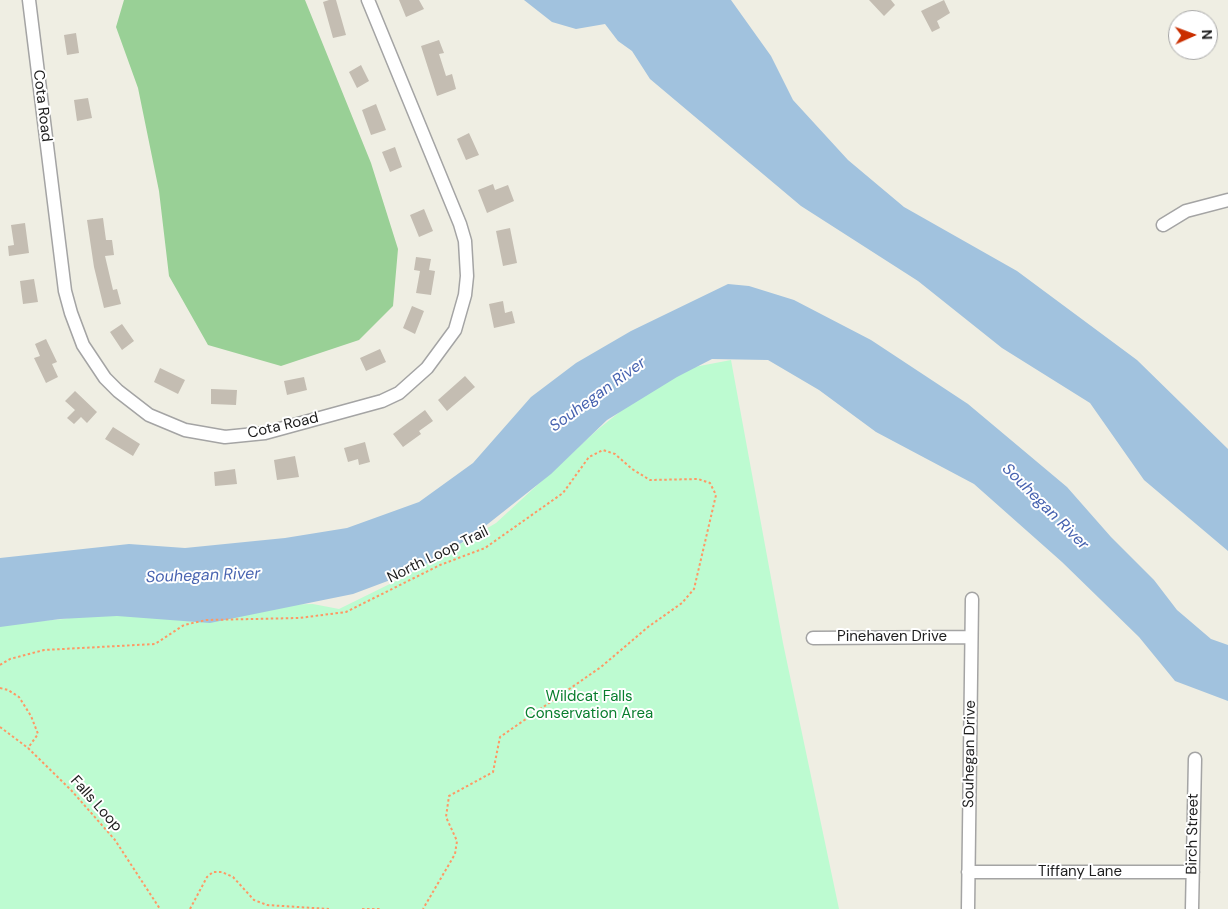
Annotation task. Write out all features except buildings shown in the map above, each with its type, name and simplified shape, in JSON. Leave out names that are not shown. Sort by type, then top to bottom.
[{"type":"street","name":"Cota Road","points":[[29,0],[65,291],[83,345],[105,378],[118,391],[149,415],[185,430],[234,436],[265,433],[382,401],[399,393],[414,381],[438,356],[455,330],[467,276],[465,241],[460,224],[368,0]]},
{"type":"street","points":[[1164,225],[1186,211],[1228,200]]},
{"type":"street","name":"Souhegan Drive","points":[[968,909],[972,599]]},
{"type":"street","name":"Pinehaven Drive","points":[[813,638],[971,636]]},
{"type":"street","name":"Birch Street","points":[[1192,909],[1195,759]]},
{"type":"street","name":"Tiffany Lane","points":[[968,872],[1193,872]]},
{"type":"path","name":"North Loop Trail","points":[[0,665],[10,659],[44,650],[155,644],[184,625],[206,620],[299,618],[346,612],[440,566],[485,548],[563,493],[589,457],[603,450],[615,454],[632,469],[650,480],[698,479],[710,483],[716,495],[694,589],[682,603],[648,626],[601,667],[500,737],[493,772],[449,796],[446,817],[457,841],[455,854],[423,909]]},
{"type":"path","points":[[0,688],[8,690],[19,697],[30,716],[38,734],[28,748]]},
{"type":"path","name":"Falls Loop","points":[[0,727],[28,748],[71,790],[115,840],[160,909]]},
{"type":"path","points":[[190,909],[207,877],[213,872],[222,872],[233,877],[254,900],[267,905],[329,909]]},
{"type":"path","points":[[362,909],[381,909]]},
{"type":"green space","points":[[124,0],[305,0],[371,163],[398,249],[393,306],[359,340],[281,366],[208,345],[169,276],[159,191],[138,88],[116,27]]},
{"type":"green space","name":"Wildcat Falls Conservation Area","points":[[731,360],[783,643],[839,909],[0,909],[0,624],[64,619],[116,609],[313,604],[339,609],[404,577],[496,523],[596,431],[653,385],[689,368]]},
{"type":"water","points":[[524,0],[731,0],[771,56],[793,100],[848,160],[904,207],[1017,271],[1137,360],[1228,449],[1228,551],[1144,480],[1090,403],[1002,348],[918,281],[801,206],[650,79],[632,51],[618,41],[605,24],[576,29],[552,22]]},
{"type":"water","name":"Souhegan River","points":[[728,284],[749,286],[794,300],[871,340],[968,404],[1067,487],[1111,537],[1154,580],[1177,610],[1211,639],[1228,645],[1228,701],[1175,681],[1139,637],[1062,562],[974,484],[876,432],[819,390],[768,360],[712,359],[677,377],[607,420],[551,474],[479,531],[448,552],[409,573],[353,594],[210,623],[117,616],[60,619],[0,627],[0,558],[129,544],[185,548],[285,538],[347,528],[419,502],[473,463],[531,397],[576,363],[631,331]]}]
